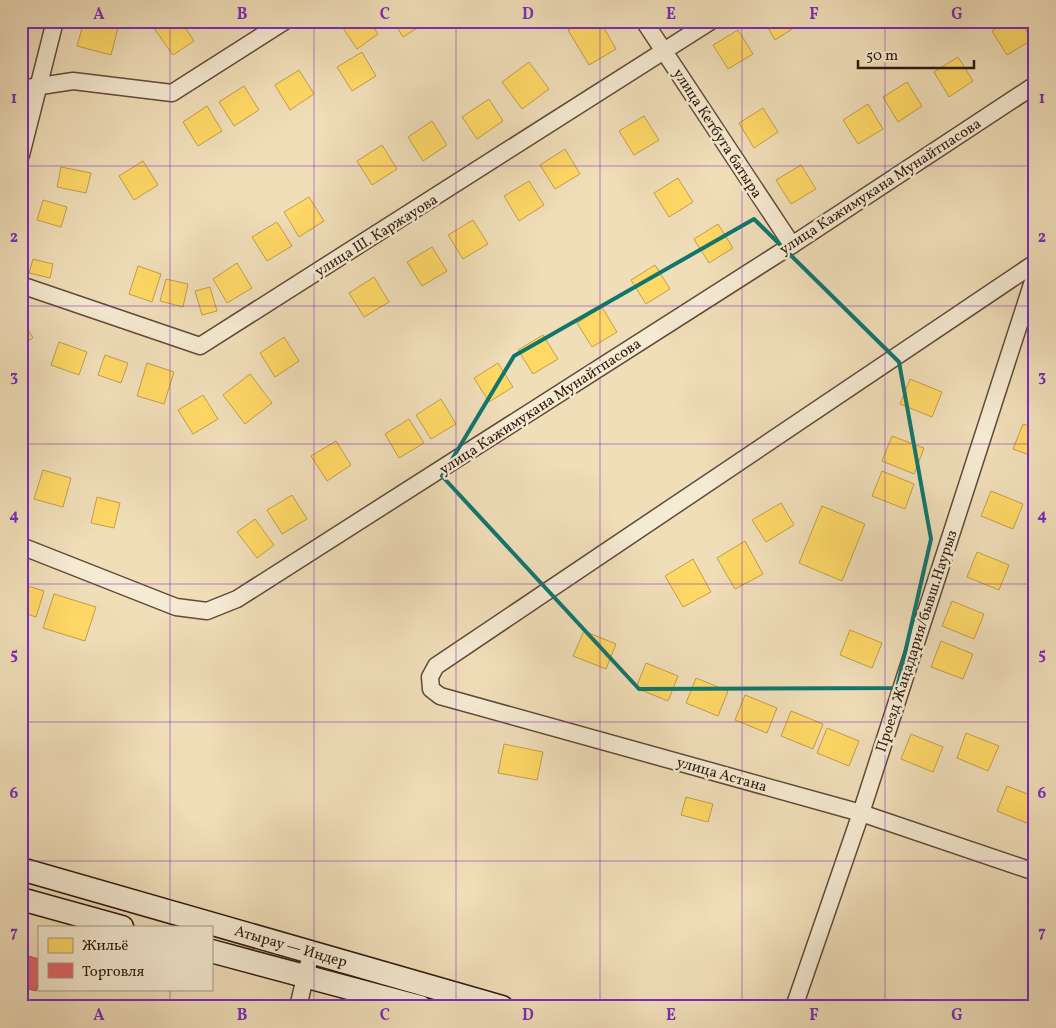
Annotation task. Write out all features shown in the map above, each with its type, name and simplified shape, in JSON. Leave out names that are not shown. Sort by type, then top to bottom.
[{"type":"main road","name":"Атырау — Индер","points":[[21,869],[502,1007]]},
{"type":"main road","points":[[21,899],[118,926]]},
{"type":"main road","name":"Атырау — Индер","points":[[212,951],[420,1007]]},
{"type":"street","points":[[21,155],[55,21]]},
{"type":"street","points":[[21,89],[73,81],[172,93],[285,21]]},
{"type":"street","name":"улица Кетбуга батыра","points":[[644,21],[792,245]]},
{"type":"street","name":"улица Ш. Каржауова","points":[[21,285],[200,346],[710,21]]},
{"type":"street","name":"улица Кажимукана Мунайтпасова","points":[[21,546],[176,607],[207,611],[237,599],[792,245],[1035,85]]},
{"type":"street","name":"улица Астана","points":[[1035,263],[436,666],[430,677],[431,689],[440,696],[861,813],[1035,872]]},
{"type":"street","name":"Проезд Жаңадария/бывш.Наурыз","points":[[794,1007],[861,813],[1035,275]]},
{"type":"street","points":[[298,1007],[312,951]]},
{"type":"highlighted area","points":[[754,219],[899,362],[931,539],[897,688],[639,689],[442,476],[514,356]]},
{"type":"building: Жильё","points":[[84,21],[110,21],[119,24],[111,55],[77,46]]},
{"type":"building: Жильё","points":[[161,21],[181,21],[194,41],[173,55],[153,27]]},
{"type":"building: Жильё","points":[[369,21],[378,34],[357,49],[339,22]]},
{"type":"building: Жильё","points":[[393,21],[427,21],[427,22],[403,37]]},
{"type":"building: Жильё","points":[[584,21],[600,21],[616,49],[589,65],[568,30]]},
{"type":"building: Жильё","points":[[764,21],[798,21],[800,24],[775,40]]},
{"type":"building: Жильё","points":[[1007,21],[1020,21],[1032,40],[1007,55],[992,31]]},
{"type":"building: Жильё","points":[[738,30],[753,54],[728,69],[713,45]]},
{"type":"building: Жильё","points":[[362,52],[376,76],[352,91],[337,67]]},
{"type":"building: Жильё","points":[[958,57],[973,81],[949,97],[934,72]]},
{"type":"building: Жильё","points":[[529,62],[549,89],[522,109],[502,82]]},
{"type":"building: Жильё","points":[[299,70],[314,94],[290,110],[275,85]]},
{"type":"building: Жильё","points":[[907,82],[922,106],[898,122],[883,97]]},
{"type":"building: Жильё","points":[[244,86],[259,110],[234,126],[219,102]]},
{"type":"building: Жильё","points":[[489,99],[503,121],[477,139],[462,117]]},
{"type":"building: Жильё","points":[[868,104],[883,129],[858,144],[843,120]]},
{"type":"building: Жильё","points":[[207,106],[222,131],[198,146],[183,122]]},
{"type":"building: Жильё","points":[[763,108],[778,132],[754,148],[739,123]]},
{"type":"building: Жильё","points":[[644,116],[659,140],[634,155],[619,131]]},
{"type":"building: Жильё","points":[[432,121],[447,145],[423,161],[408,137]]},
{"type":"building: Жильё","points":[[382,145],[397,169],[372,185],[357,161]]},
{"type":"building: Жильё","points":[[565,149],[580,174],[555,189],[540,165]]},
{"type":"building: Жильё","points":[[143,161],[158,185],[134,200],[119,176]]},
{"type":"building: Жильё","points":[[801,165],[816,189],[791,204],[776,180]]},
{"type":"building: Жильё","points":[[61,167],[91,173],[86,193],[57,187]]},
{"type":"building: Жильё","points":[[678,178],[693,202],[669,217],[654,193]]},
{"type":"building: Жильё","points":[[529,181],[544,205],[519,221],[504,196]]},
{"type":"building: Жильё","points":[[309,197],[324,221],[299,237],[284,212]]},
{"type":"building: Жильё","points":[[43,200],[67,207],[61,227],[37,220]]},
{"type":"building: Жильё","points":[[473,220],[488,244],[463,259],[448,235]]},
{"type":"building: Жильё","points":[[277,222],[292,246],[267,261],[252,237]]},
{"type":"building: Жильё","points":[[718,224],[733,248],[709,263],[694,239]]},
{"type":"building: Жильё","points":[[432,247],[447,271],[422,286],[407,262]]},
{"type":"building: Жильё","points":[[33,259],[53,264],[50,278],[29,273]]},
{"type":"building: Жильё","points":[[237,263],[252,288],[227,303],[213,279]]},
{"type":"building: Жильё","points":[[655,265],[670,289],[646,304],[631,280]]},
{"type":"building: Жильё","points":[[138,266],[161,274],[152,302],[129,294]]},
{"type":"building: Жильё","points":[[374,277],[389,302],[364,317],[349,293]]},
{"type":"building: Жильё","points":[[166,279],[188,284],[183,307],[160,301]]},
{"type":"building: Жильё","points":[[210,287],[217,311],[202,315],[195,291]]},
{"type":"building: Жильё","points":[[602,307],[617,332],[592,347],[577,323]]},
{"type":"building: Жильё","points":[[21,318],[33,338],[21,345]]},
{"type":"building: Жильё","points":[[543,335],[558,359],[533,374],[518,350]]},
{"type":"building: Жильё","points":[[284,337],[299,361],[275,377],[260,353]]},
{"type":"building: Жильё","points":[[59,342],[87,352],[79,375],[51,365]]},
{"type":"building: Жильё","points":[[105,355],[128,363],[121,383],[98,375]]},
{"type":"building: Жильё","points":[[147,363],[174,372],[164,404],[137,396]]},
{"type":"building: Жильё","points":[[498,363],[513,387],[489,402],[474,378]]},
{"type":"building: Жильё","points":[[250,374],[272,403],[245,424],[223,395]]},
{"type":"building: Жильё","points":[[910,379],[942,392],[932,417],[900,404]]},
{"type":"building: Жильё","points":[[1035,382],[1035,405],[1027,402]]},
{"type":"building: Жильё","points":[[203,395],[218,419],[193,434],[178,410]]},
{"type":"building: Жильё","points":[[441,399],[456,424],[431,439],[416,415]]},
{"type":"building: Жильё","points":[[409,419],[424,443],[399,458],[385,434]]},
{"type":"building: Жильё","points":[[1023,424],[1035,428],[1035,457],[1013,449]]},
{"type":"building: Жильё","points":[[892,436],[924,448],[914,474],[882,461]]},
{"type":"building: Жильё","points":[[336,441],[351,465],[327,481],[311,456]]},
{"type":"building: Жильё","points":[[43,470],[71,478],[63,507],[34,499]]},
{"type":"building: Жильё","points":[[882,471],[914,484],[905,509],[872,496]]},
{"type":"building: Жильё","points":[[21,475],[28,477],[24,499],[21,498]]},
{"type":"building: Жильё","points":[[991,491],[1023,504],[1013,529],[981,516]]},
{"type":"building: Жильё","points":[[292,495],[307,519],[282,534],[267,510]]},
{"type":"building: Жильё","points":[[97,497],[120,503],[114,528],[91,523]]},
{"type":"building: Жильё","points":[[781,503],[794,525],[766,542],[752,520]]},
{"type":"building: Жильё","points":[[822,506],[865,524],[842,581],[799,563]]},
{"type":"building: Жильё","points":[[255,519],[274,545],[257,558],[237,532]]},
{"type":"building: Жильё","points":[[745,541],[763,574],[735,589],[717,558]]},
{"type":"building: Жильё","points":[[977,552],[1009,565],[999,590],[967,577]]},
{"type":"building: Жильё","points":[[693,559],[711,592],[683,607],[665,576]]},
{"type":"building: Жильё","points":[[21,584],[44,591],[36,617],[21,612]]},
{"type":"building: Жильё","points":[[54,594],[96,607],[85,641],[43,628]]},
{"type":"building: Жильё","points":[[952,601],[984,614],[974,639],[942,626]]},
{"type":"building: Жильё","points":[[850,630],[882,643],[872,668],[840,655]]},
{"type":"building: Жильё","points":[[584,631],[616,644],[606,669],[573,656]]},
{"type":"building: Жильё","points":[[941,641],[973,654],[963,679],[931,667]]},
{"type":"building: Жильё","points":[[646,663],[678,676],[668,701],[636,688]]},
{"type":"building: Жильё","points":[[696,678],[728,691],[718,716],[686,703]]},
{"type":"building: Жильё","points":[[745,695],[777,708],[767,733],[735,720]]},
{"type":"building: Жильё","points":[[791,711],[823,724],[813,749],[781,736]]},
{"type":"building: Жильё","points":[[827,728],[859,741],[849,766],[817,753]]},
{"type":"building: Жильё","points":[[966,733],[999,746],[988,771],[957,758]]},
{"type":"building: Жильё","points":[[911,734],[943,747],[933,772],[901,759]]},
{"type":"building: Жильё","points":[[504,744],[543,752],[537,780],[498,773]]},
{"type":"building: Жильё","points":[[1007,786],[1035,797],[1035,809],[1029,824],[997,811]]},
{"type":"building: Жильё","points":[[686,797],[713,804],[708,822],[681,815]]},
{"type":"building: Жильё","points":[[21,998],[33,1001],[32,1007],[21,1007]]},
{"type":"building: Торговля","points":[[21,954],[38,959],[38,985],[36,991],[21,987]]}]
